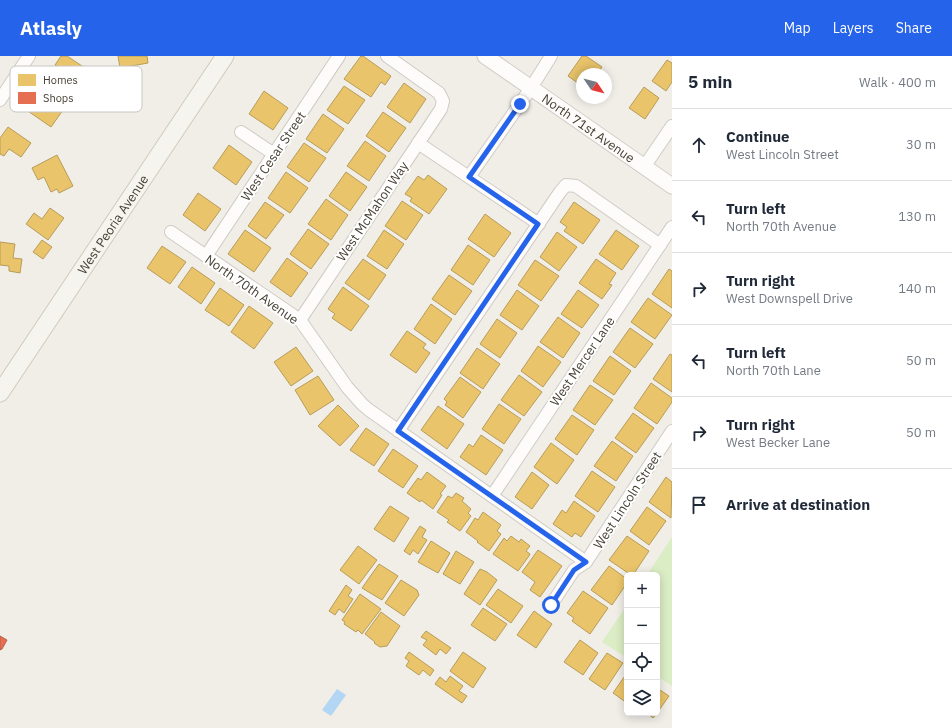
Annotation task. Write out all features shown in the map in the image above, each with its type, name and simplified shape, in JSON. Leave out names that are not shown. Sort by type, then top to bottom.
[{"type":"main road","name":"West Peoria Avenue","points":[[0,393],[225,56]]},
{"type":"street","points":[[22,66],[29,56]]},
{"type":"street","name":"West Cesar Street","points":[[206,256],[340,56]]},
{"type":"street","name":"West McMahon Way","points":[[300,320],[441,110],[443,101],[439,93],[387,56]]},
{"type":"street","name":"North 71st Avenue","points":[[485,56],[672,186]]},
{"type":"street","points":[[469,177],[531,88],[551,56]]},
{"type":"street","points":[[0,100],[10,85]]},
{"type":"street","points":[[644,167],[672,126]]},
{"type":"street","points":[[241,132],[274,154]]},
{"type":"street","points":[[418,143],[538,224]]},
{"type":"street","points":[[398,431],[566,185],[576,186],[660,245]]},
{"type":"street","name":"West Mercer Lane","points":[[492,496],[672,227]]},
{"type":"street","name":"North 70th Avenue","points":[[172,232],[300,320],[347,387],[362,404],[398,431],[586,562]]},
{"type":"street","name":"West Lincoln Street","points":[[551,605],[574,570],[586,562],[672,431]]},
{"type":"green space","points":[[672,537],[672,686],[660,678],[660,572],[649,572]]},
{"type":"green space","points":[[624,609],[624,656],[602,642]]},
{"type":"water","points":[[337,689],[346,695],[331,716],[322,710]]},
{"type":"building: Homes","points":[[61,56],[67,56],[82,66],[57,66],[55,65]]},
{"type":"building: Homes","points":[[118,56],[147,56],[148,63],[131,66],[120,66]]},
{"type":"building: Homes","points":[[361,56],[391,76],[385,85],[381,82],[371,97],[344,79]]},
{"type":"building: Homes","points":[[582,56],[586,56],[602,67],[576,68],[576,82],[568,76]]},
{"type":"building: Homes","points":[[667,60],[672,63],[672,82],[666,91],[652,81]]},
{"type":"building: Homes","points":[[404,83],[426,99],[410,123],[387,107]]},
{"type":"building: Homes","points":[[344,86],[365,100],[348,124],[327,110]]},
{"type":"building: Homes","points":[[644,87],[659,98],[645,119],[629,108]]},
{"type":"building: Homes","points":[[264,91],[288,108],[273,130],[249,114]]},
{"type":"building: Homes","points":[[29,112],[62,112],[51,127]]},
{"type":"building: Homes","points":[[383,112],[406,128],[389,152],[366,136]]},
{"type":"building: Homes","points":[[323,114],[344,129],[327,153],[306,139]]},
{"type":"building: Homes","points":[[8,127],[31,143],[21,157],[9,149],[4,156],[0,154],[0,138]]},
{"type":"building: Homes","points":[[365,141],[386,156],[369,181],[347,166]]},
{"type":"building: Homes","points":[[304,143],[326,158],[309,182],[287,167]]},
{"type":"building: Homes","points":[[229,145],[252,162],[236,185],[213,168]]},
{"type":"building: Homes","points":[[57,155],[73,186],[59,193],[57,189],[51,192],[44,177],[38,180],[32,168]]},
{"type":"building: Homes","points":[[286,172],[308,188],[290,213],[268,198]]},
{"type":"building: Homes","points":[[346,172],[367,187],[350,211],[329,196]]},
{"type":"building: Homes","points":[[428,175],[447,189],[429,214],[410,201],[412,198],[405,194],[418,176],[424,180]]},
{"type":"building: Homes","points":[[198,193],[221,209],[205,231],[183,215]]},
{"type":"building: Homes","points":[[326,199],[348,215],[331,240],[308,224]]},
{"type":"building: Homes","points":[[402,201],[423,215],[406,240],[385,226]]},
{"type":"building: Homes","points":[[265,202],[284,215],[266,239],[248,226]]},
{"type":"building: Homes","points":[[574,202],[600,220],[583,244],[564,231],[567,227],[560,222]]},
{"type":"building: Homes","points":[[50,208],[64,218],[48,240],[26,224],[34,213],[42,219]]},
{"type":"building: Homes","points":[[485,214],[511,233],[494,257],[468,239]]},
{"type":"building: Homes","points":[[308,229],[329,244],[311,269],[290,254]]},
{"type":"building: Homes","points":[[245,230],[271,248],[254,272],[228,254]]},
{"type":"building: Homes","points":[[384,230],[404,244],[387,269],[367,256]]},
{"type":"building: Homes","points":[[616,230],[639,246],[622,270],[599,254]]},
{"type":"building: Homes","points":[[557,232],[577,247],[559,271],[540,257]]},
{"type":"building: Homes","points":[[42,240],[52,247],[43,259],[33,252]]},
{"type":"building: Homes","points":[[0,242],[15,244],[13,258],[22,259],[20,273],[9,271],[9,266],[0,265]]},
{"type":"building: Homes","points":[[468,245],[490,260],[473,285],[451,270]]},
{"type":"building: Homes","points":[[162,246],[186,262],[170,284],[147,268]]},
{"type":"building: Homes","points":[[287,258],[308,273],[291,297],[270,282]]},
{"type":"building: Homes","points":[[363,259],[386,275],[369,300],[345,283]]},
{"type":"building: Homes","points":[[596,259],[616,273],[609,284],[612,285],[602,299],[579,283]]},
{"type":"building: Homes","points":[[535,260],[559,276],[541,301],[518,285]]},
{"type":"building: Homes","points":[[192,267],[215,283],[201,304],[178,287]]},
{"type":"building: Homes","points":[[669,269],[672,271],[672,308],[652,294]]},
{"type":"building: Homes","points":[[449,275],[472,291],[455,315],[432,299]]},
{"type":"building: Homes","points":[[343,287],[369,306],[351,331],[332,318],[335,314],[328,309]]},
{"type":"building: Homes","points":[[220,288],[244,305],[229,326],[205,310]]},
{"type":"building: Homes","points":[[517,290],[539,306],[522,330],[500,315]]},
{"type":"building: Homes","points":[[578,290],[599,305],[582,328],[561,314]]},
{"type":"building: Homes","points":[[648,298],[672,315],[655,339],[631,322]]},
{"type":"building: Homes","points":[[431,304],[452,319],[435,344],[414,329]]},
{"type":"building: Homes","points":[[249,306],[273,323],[254,349],[231,332]]},
{"type":"building: Homes","points":[[558,317],[580,333],[563,358],[540,342]]},
{"type":"building: Homes","points":[[497,319],[517,333],[500,358],[480,344]]},
{"type":"building: Homes","points":[[630,328],[653,344],[635,368],[613,352]]},
{"type":"building: Homes","points":[[407,331],[426,344],[423,348],[430,353],[416,373],[390,355]]},
{"type":"building: Homes","points":[[538,346],[561,362],[543,387],[521,371]]},
{"type":"building: Homes","points":[[296,347],[313,371],[291,386],[274,362]]},
{"type":"building: Homes","points":[[477,348],[500,364],[483,389],[460,373]]},
{"type":"building: Homes","points":[[670,354],[672,355],[672,392],[653,379]]},
{"type":"building: Homes","points":[[610,356],[631,371],[614,395],[593,381]]},
{"type":"building: Homes","points":[[519,375],[542,392],[524,416],[501,400]]},
{"type":"building: Homes","points":[[318,376],[334,400],[310,415],[295,390]]},
{"type":"building: Homes","points":[[460,377],[481,392],[463,418],[445,405],[447,402],[444,399]]},
{"type":"building: Homes","points":[[651,383],[672,398],[672,402],[657,424],[634,408]]},
{"type":"building: Homes","points":[[590,385],[613,400],[595,425],[573,410]]},
{"type":"building: Homes","points":[[499,404],[521,419],[504,444],[482,429]]},
{"type":"building: Homes","points":[[338,405],[359,426],[340,446],[318,426]]},
{"type":"building: Homes","points":[[438,406],[464,424],[447,449],[421,430]]},
{"type":"building: Homes","points":[[633,413],[654,428],[636,453],[615,438]]},
{"type":"building: Homes","points":[[572,415],[594,430],[577,455],[555,439]]},
{"type":"building: Homes","points":[[366,428],[389,444],[374,466],[350,450]]},
{"type":"building: Homes","points":[[481,435],[503,450],[486,475],[460,457],[469,444],[473,447]]},
{"type":"building: Homes","points":[[612,441],[633,456],[616,481],[594,466]]},
{"type":"building: Homes","points":[[551,443],[574,460],[557,484],[534,467]]},
{"type":"building: Homes","points":[[393,449],[418,466],[403,488],[378,471]]},
{"type":"building: Homes","points":[[592,471],[615,487],[598,512],[575,496]]},
{"type":"building: Homes","points":[[427,472],[446,486],[440,494],[442,495],[433,509],[421,500],[420,502],[407,493],[418,478],[421,480]]},
{"type":"building: Homes","points":[[532,472],[549,485],[532,509],[515,497]]},
{"type":"building: Homes","points":[[666,477],[672,482],[671,518],[649,502]]},
{"type":"building: Homes","points":[[456,493],[464,498],[462,501],[471,509],[468,513],[471,516],[460,531],[447,522],[449,520],[437,512],[448,496],[452,498]]},
{"type":"building: Homes","points":[[574,501],[595,516],[581,537],[575,533],[572,537],[553,524],[562,510],[566,513]]},
{"type":"building: Homes","points":[[390,506],[409,518],[394,542],[374,529]]},
{"type":"building: Homes","points":[[647,507],[666,521],[649,545],[630,531]]},
{"type":"building: Homes","points":[[483,512],[501,525],[497,531],[501,534],[489,551],[466,532],[475,518],[478,520]]},
{"type":"building: Homes","points":[[420,526],[426,530],[422,537],[427,540],[418,554],[413,550],[410,555],[404,551]]},
{"type":"building: Homes","points":[[511,536],[519,542],[521,539],[530,546],[526,551],[530,554],[518,571],[493,554],[504,538],[507,541]]},
{"type":"building: Homes","points":[[627,536],[649,551],[635,572],[627,572],[609,560]]},
{"type":"building: Homes","points":[[431,541],[450,553],[438,573],[418,562]]},
{"type":"building: Homes","points":[[358,546],[377,560],[359,584],[340,570]]},
{"type":"building: Homes","points":[[538,550],[562,566],[540,597],[530,590],[535,582],[522,572]]},
{"type":"building: Homes","points":[[456,551],[474,562],[460,584],[443,574]]},
{"type":"building: Homes","points":[[379,564],[398,576],[382,600],[362,588]]},
{"type":"building: Homes","points":[[609,566],[624,577],[624,587],[612,605],[591,590]]},
{"type":"building: Homes","points":[[480,569],[487,572],[497,580],[480,605],[464,594]]},
{"type":"building: Homes","points":[[401,580],[417,590],[419,595],[404,616],[385,603]]},
{"type":"building: Homes","points":[[346,585],[352,590],[348,596],[353,599],[344,613],[339,609],[335,615],[329,611]]},
{"type":"building: Homes","points":[[498,589],[523,606],[511,623],[486,605]]},
{"type":"building: Homes","points":[[583,591],[608,608],[590,634],[572,621],[574,618],[567,613]]},
{"type":"building: Homes","points":[[360,594],[381,609],[362,634],[358,630],[356,632],[344,624],[345,622],[342,620]]},
{"type":"building: Homes","points":[[483,608],[507,624],[495,641],[471,625]]},
{"type":"building: Homes","points":[[534,611],[552,624],[536,648],[517,635]]},
{"type":"building: Homes","points":[[381,612],[400,626],[387,646],[380,647],[365,634]]},
{"type":"building: Homes","points":[[426,631],[451,648],[446,654],[440,649],[436,655],[423,645],[427,640],[421,637]]},
{"type":"building: Homes","points":[[580,640],[598,653],[583,675],[564,662]]},
{"type":"building: Homes","points":[[409,652],[434,670],[430,676],[423,670],[419,675],[406,666],[409,661],[405,658]]},
{"type":"building: Homes","points":[[463,652],[486,668],[473,688],[450,671]]},
{"type":"building: Homes","points":[[607,653],[623,663],[605,690],[589,679]]},
{"type":"building: Homes","points":[[450,676],[463,686],[459,691],[467,696],[462,703],[435,684],[440,677],[446,682]]},
{"type":"building: Homes","points":[[624,677],[624,701],[613,693]]},
{"type":"building: Homes","points":[[660,690],[669,696],[660,709]]},
{"type":"building: Shops","points":[[0,636],[7,640],[0,650]]},
{"type":"route","points":[[520,104],[469,177],[538,224],[398,431],[586,562],[574,570],[551,605]]}]
